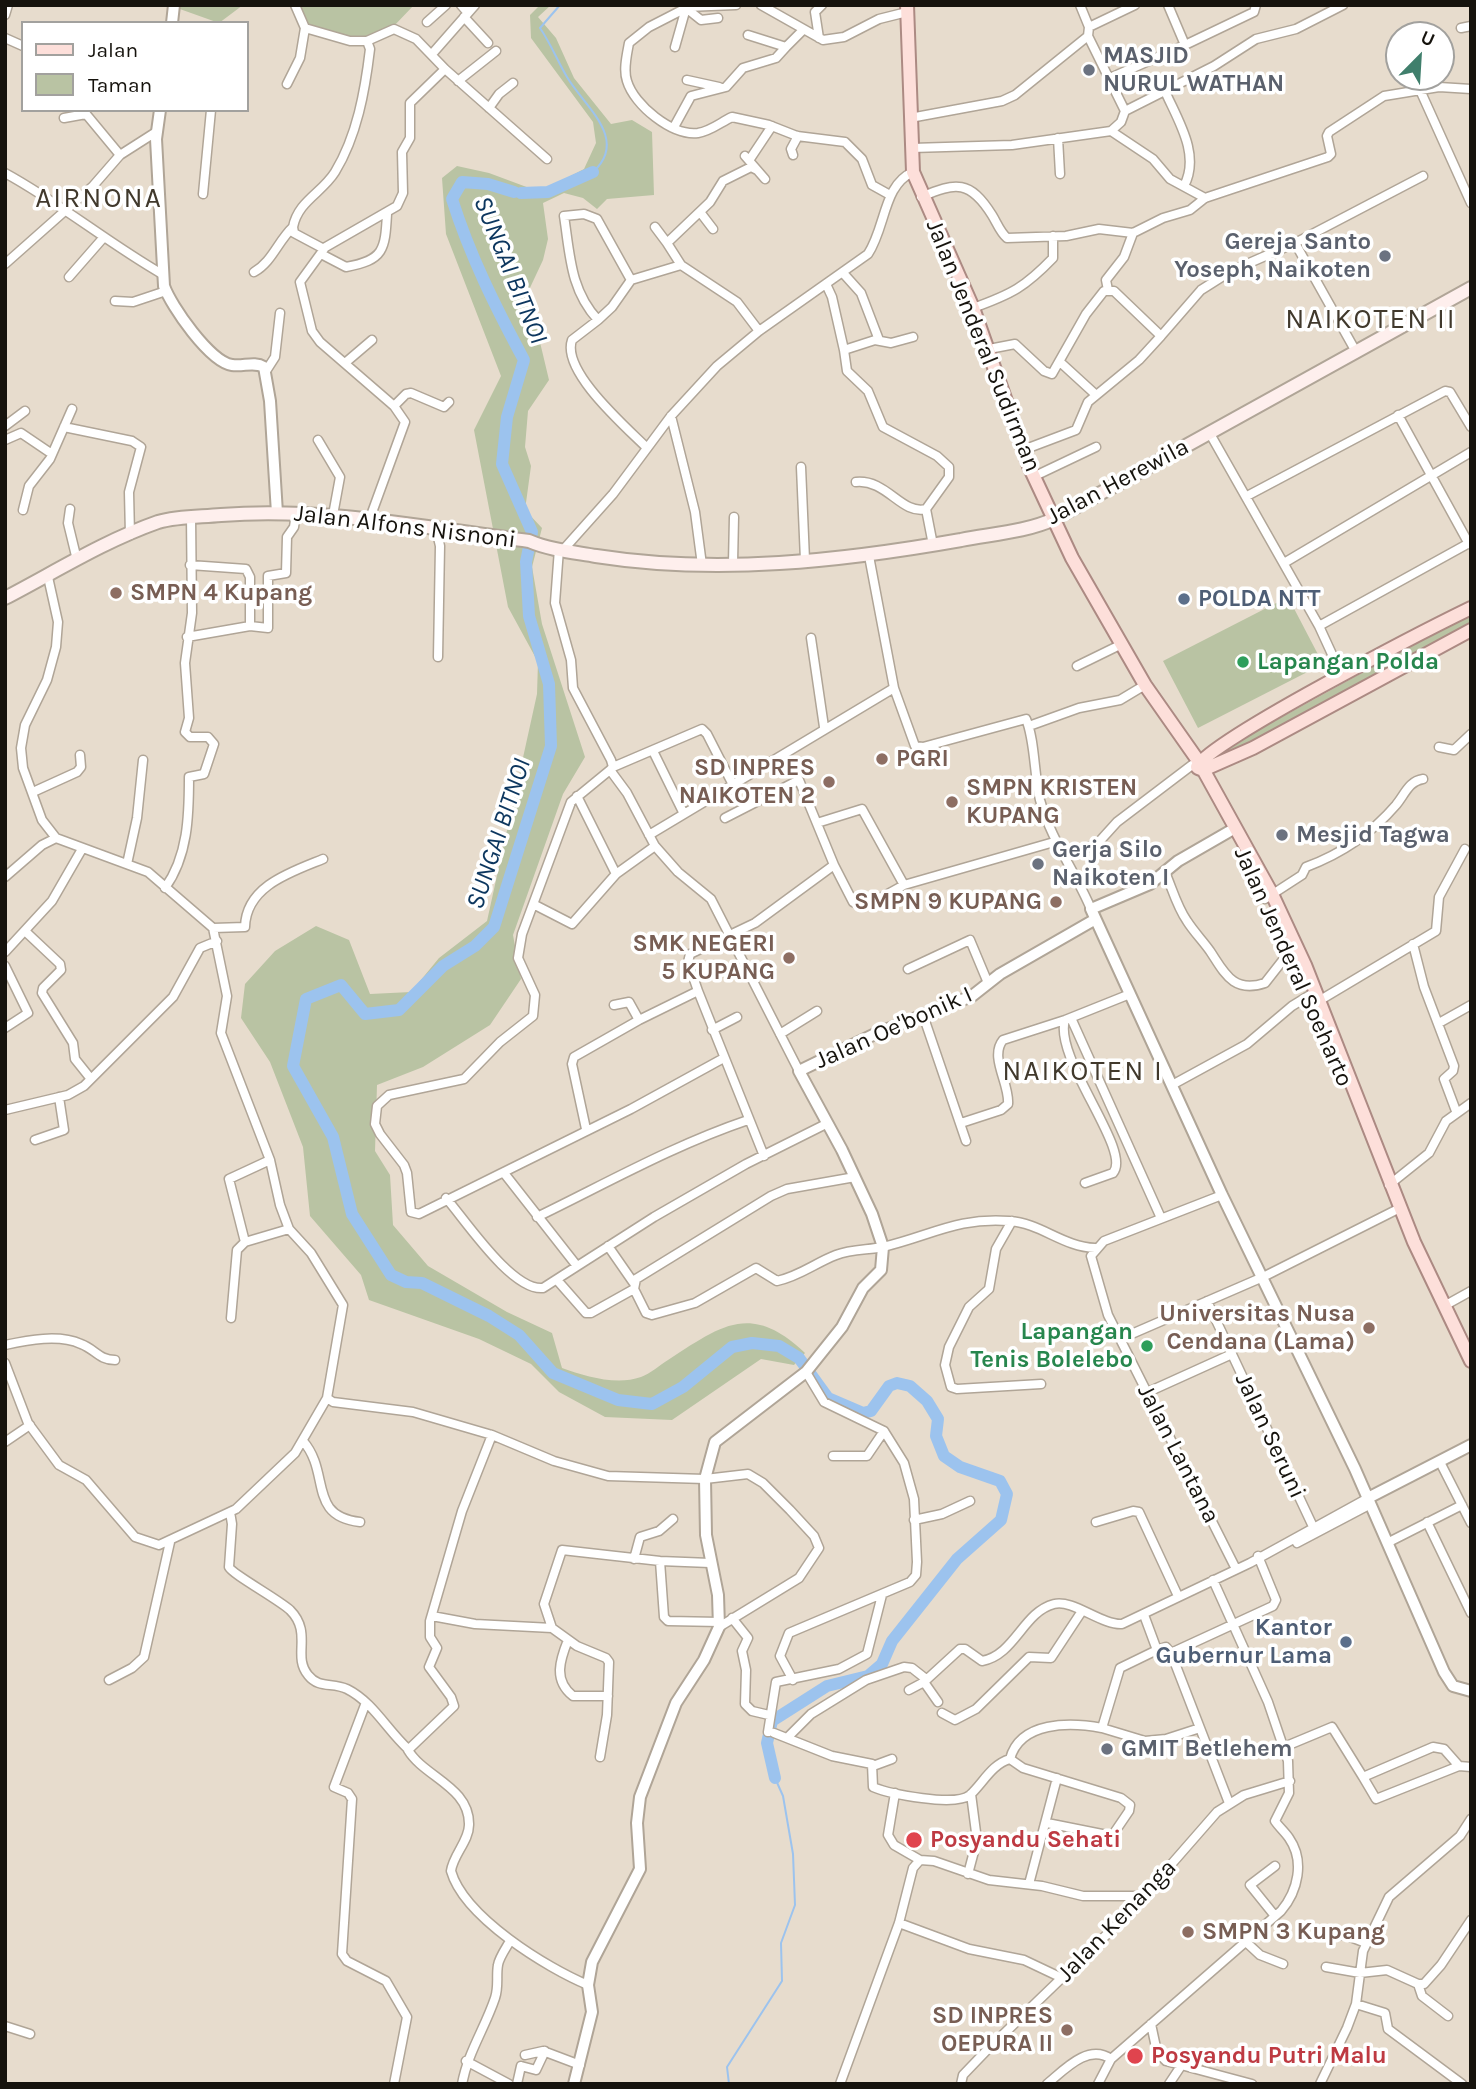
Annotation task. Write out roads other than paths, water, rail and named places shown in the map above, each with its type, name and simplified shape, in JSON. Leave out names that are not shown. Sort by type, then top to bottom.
[{"type":"main road","name":"Jalan Jenderal Sudirman","points":[[907,9],[913,172],[973,308],[1032,471],[1028,474],[1051,520]]},
{"type":"main road","name":"Jalan Herewila","points":[[543,547],[627,561],[702,565],[805,560],[869,556],[1051,520],[1471,288]]},
{"type":"main road","name":"Jalan Alfons Nisnoni","points":[[5,598],[156,523],[191,516],[296,513],[370,518],[529,541],[543,547]]},
{"type":"main road","name":"Jalan Jenderal Soeharto","points":[[1051,520],[1066,555],[1072,558],[1180,743],[1198,766],[1230,831],[1268,896],[1314,997]]},
{"type":"main road","points":[[1198,766],[1246,731],[1342,676],[1471,608]]},
{"type":"main road","points":[[1208,786],[1221,770],[1253,748],[1471,630]]},
{"type":"main road","points":[[1180,743],[1202,748],[1246,731]]},
{"type":"main road","points":[[1198,766],[1253,748]]},
{"type":"main road","name":"Jalan Jenderal Soeharto","points":[[1208,786],[1268,896],[1314,997],[1389,1185],[1470,1357]]},
{"type":"main road","name":"Jalan Jenderal Soeharto","points":[[1389,1185],[1396,1210],[1411,1242],[1416,1246]]},
{"type":"street","points":[[5,15],[8,5]]},
{"type":"street","points":[[287,83],[300,58],[305,28],[295,5]]},
{"type":"street","points":[[427,22],[446,5]]},
{"type":"street","points":[[461,5],[488,43]]},
{"type":"street","points":[[432,54],[475,5]]},
{"type":"street","points":[[736,5],[685,7],[637,34],[629,43],[627,53],[626,79],[632,93],[642,105],[674,127],[695,134],[732,117],[772,126],[798,136],[845,142],[862,159],[872,185],[890,195]]},
{"type":"street","points":[[761,5],[819,38],[844,37],[879,19],[907,9]]},
{"type":"street","points":[[819,38],[816,12],[822,5]]},
{"type":"street","points":[[910,118],[1002,101],[1015,95],[1088,36],[1090,27],[1080,5]]},
{"type":"street","points":[[1090,27],[1135,5]]},
{"type":"street","points":[[1168,5],[1185,45]]},
{"type":"street","points":[[1110,78],[1248,15],[1256,9],[1256,5]]},
{"type":"street","points":[[1111,131],[1125,111],[1164,89],[1214,66],[1256,39],[1296,29],[1340,6]]},
{"type":"street","points":[[685,7],[701,20],[718,18]]},
{"type":"street","points":[[675,47],[685,7]]},
{"type":"street","points":[[1461,28],[1471,26]]},
{"type":"street","points":[[305,28],[350,41],[368,41],[386,30],[401,30],[432,54],[458,81],[547,159]]},
{"type":"street","points":[[674,127],[691,96],[722,88],[743,68],[776,58],[803,30]]},
{"type":"street","points":[[748,35],[786,47]]},
{"type":"street","points":[[1088,36],[1125,111]]},
{"type":"street","points":[[5,38],[21,45]]},
{"type":"street","points":[[254,272],[267,261],[279,240],[293,227],[305,202],[331,178],[341,159],[360,112],[369,52],[368,41]]},
{"type":"street","points":[[458,81],[496,51]]},
{"type":"street","points":[[370,518],[406,425],[394,406],[315,337],[300,292],[303,275],[323,251],[397,206],[403,193],[402,152],[410,138],[410,103],[445,69]]},
{"type":"street","points":[[687,80],[722,88]]},
{"type":"street","points":[[489,108],[499,94],[513,83]]},
{"type":"street","points":[[1164,89],[1188,144],[1190,167],[1184,187]]},
{"type":"street","points":[[922,197],[948,186],[967,188],[983,201],[1005,237],[1053,236],[1107,229],[1133,233],[1163,218],[1190,210],[1205,198],[1328,157],[1331,154],[1327,136],[1329,132],[1384,96],[1414,91]]},
{"type":"street","points":[[1420,91],[1471,203]]},
{"type":"street","points":[[160,112],[156,132],[162,274],[166,291],[188,324],[220,362],[232,365],[261,365],[266,371],[277,513]]},
{"type":"street","points":[[203,194],[211,112]]},
{"type":"street","points":[[64,118],[85,113],[121,155]]},
{"type":"street","points":[[765,179],[757,170],[751,156],[772,126]]},
{"type":"street","points":[[912,148],[1012,145],[1111,131],[1153,159],[1170,179],[1205,198]]},
{"type":"street","points":[[5,264],[68,210],[121,155],[156,132]]},
{"type":"street","points":[[793,155],[791,149],[798,136]]},
{"type":"street","points":[[1058,138],[1060,174]]},
{"type":"street","points":[[667,243],[700,212],[726,177],[751,167],[757,170]]},
{"type":"street","points":[[799,1071],[710,897],[686,880],[655,846],[612,769],[573,688],[571,660],[555,603],[561,550],[613,494],[671,416],[717,366],[759,331],[862,260],[871,250],[885,218],[890,195],[898,181],[913,172]]},
{"type":"street","points":[[5,173],[68,210],[162,274]]},
{"type":"street","points":[[1023,450],[1076,430],[1084,407],[1095,394],[1139,360],[1200,290],[1231,271],[1296,243],[1423,176]]},
{"type":"street","points":[[700,212],[713,229]]},
{"type":"street","points":[[293,227],[294,233],[346,267],[372,261],[381,252],[386,241],[387,214]]},
{"type":"street","points":[[598,320],[583,304],[576,287],[564,216],[584,214],[597,219],[631,280]]},
{"type":"street","points":[[655,227],[681,265],[737,302],[759,331]]},
{"type":"street","points":[[1108,290],[1106,280],[1124,257],[1133,233]]},
{"type":"street","points":[[973,308],[1028,284],[1053,258],[1053,236]]},
{"type":"street","points":[[69,277],[104,237]]},
{"type":"street","points":[[1296,243],[1356,350]]},
{"type":"street","points":[[647,448],[585,385],[573,355],[572,340],[616,302],[631,280],[681,265]]},
{"type":"street","points":[[843,273],[862,293],[879,340]]},
{"type":"street","points":[[826,285],[832,297],[846,371],[868,391],[883,427],[937,456],[949,467],[949,477],[926,509],[933,544]]},
{"type":"street","points":[[1108,290],[1114,291],[1160,335]]},
{"type":"street","points":[[989,349],[1015,344],[1050,374],[1054,373],[1093,303],[1108,290]]},
{"type":"street","points":[[115,300],[133,302],[166,291]]},
{"type":"street","points":[[266,371],[275,357],[280,313]]},
{"type":"street","points":[[844,350],[879,340],[891,343],[913,337]]},
{"type":"street","points":[[345,363],[372,340]]},
{"type":"street","points":[[1060,362],[1095,394]]},
{"type":"street","points":[[1247,496],[1447,391],[1471,427]]},
{"type":"street","points":[[394,406],[406,394],[411,393],[444,407],[449,402]]},
{"type":"street","points":[[23,510],[29,486],[52,454],[72,409]]},
{"type":"street","points":[[5,426],[25,411]]},
{"type":"street","points":[[1319,626],[1470,543],[1398,415]]},
{"type":"street","points":[[671,416],[695,512],[702,565]]},
{"type":"street","points":[[64,427],[132,441],[141,447],[129,492],[130,535]]},
{"type":"street","points":[[1209,432],[1319,626],[1342,676]]},
{"type":"street","points":[[5,440],[21,433],[52,454]]},
{"type":"street","points":[[318,440],[340,477],[333,515]]},
{"type":"street","points":[[1032,471],[1096,447]]},
{"type":"street","points":[[1284,563],[1471,452]]},
{"type":"street","points":[[801,467],[805,560]]},
{"type":"street","points":[[856,482],[872,482],[911,509],[926,509]]},
{"type":"street","points":[[70,509],[68,523],[77,560]]},
{"type":"street","points":[[187,637],[250,626],[268,628],[268,576],[286,573],[287,537],[294,527],[296,513]]},
{"type":"street","points":[[165,888],[177,871],[183,850],[189,777],[204,774],[214,744],[208,737],[190,737],[186,732],[189,718],[185,663],[192,613],[191,516]]},
{"type":"street","points":[[733,563],[734,517]]},
{"type":"street","points":[[436,529],[440,546],[439,657]]},
{"type":"street","points":[[869,556],[894,688],[917,748],[1023,718],[1029,726],[1037,788],[1054,842],[1106,938],[1222,1195],[1369,1501],[1444,1672],[1453,1686],[1471,1691]]},
{"type":"street","points":[[190,565],[246,569],[250,577],[250,626]]},
{"type":"street","points":[[5,1363],[30,1425],[58,1464],[86,1480],[135,1538],[148,1544],[170,1542],[230,1512],[295,1453],[327,1398],[344,1308],[340,1296],[311,1253],[289,1229],[280,1205],[270,1160],[221,1033],[227,996],[213,928],[199,913],[148,872],[56,838],[42,820],[23,768],[21,748],[26,725],[47,680],[56,647],[58,622],[48,577]]},
{"type":"street","points":[[811,638],[824,727]]},
{"type":"street","points":[[1077,666],[1122,644]]},
{"type":"street","points":[[649,835],[824,727],[894,688]]},
{"type":"street","points":[[1029,726],[1079,708],[1120,700],[1148,690]]},
{"type":"street","points":[[722,1059],[631,1110],[586,1129],[505,1173],[446,1198],[419,1214],[412,1214],[404,1165],[380,1135],[375,1124],[377,1106],[389,1095],[464,1079],[500,1042],[533,1016],[535,995],[518,955],[522,934],[571,802],[577,796],[612,769],[702,729],[732,783]]},
{"type":"street","points":[[1438,747],[1454,750],[1471,734]]},
{"type":"street","points":[[653,751],[683,812]]},
{"type":"street","points":[[33,792],[77,772],[81,766],[80,755]]},
{"type":"street","points":[[127,864],[137,818],[143,760]]},
{"type":"street","points":[[1065,858],[1098,843],[1117,822],[1198,766]]},
{"type":"street","points":[[1268,896],[1302,874],[1306,867],[1332,858],[1352,844],[1386,816],[1414,781],[1423,779]]},
{"type":"street","points":[[725,818],[799,780],[834,865],[853,902],[859,905],[875,901],[904,885],[1054,842]]},
{"type":"street","points":[[577,796],[616,874]]},
{"type":"street","points":[[817,823],[862,809],[904,885]]},
{"type":"street","name":"Jalan Oe'bonik I","points":[[883,1247],[855,1177],[799,1071],[972,996],[1092,914],[1136,891],[1188,854],[1230,831]]},
{"type":"street","points":[[5,877],[42,845],[56,838]]},
{"type":"street","points":[[535,905],[572,924],[616,874],[655,846]]},
{"type":"street","points":[[5,952],[52,901],[82,849]]},
{"type":"street","points":[[1172,1085],[1247,1044],[1314,997],[1436,931],[1438,897],[1465,849]]},
{"type":"street","points":[[213,928],[245,927],[248,912],[259,891],[323,859]]},
{"type":"street","points":[[764,1156],[722,1059],[688,962],[690,954],[730,936],[776,910],[834,865]]},
{"type":"street","points":[[1165,872],[1186,920],[1211,952],[1219,969],[1228,977],[1244,984],[1265,983],[1283,960],[1293,953]]},
{"type":"street","points":[[26,932],[60,964],[61,970],[43,988],[42,993],[73,1043],[75,1059],[91,1079]]},
{"type":"street","points":[[908,969],[970,940],[988,983]]},
{"type":"street","points":[[5,1110],[72,1094],[91,1079],[173,996],[200,948],[217,941]]},
{"type":"street","points":[[1413,944],[1424,987],[1454,1066],[1453,1072],[1444,1079],[1456,1111]]},
{"type":"street","points":[[5,966],[27,1010],[26,1016],[5,1028]]},
{"type":"street","points":[[586,1129],[572,1061],[639,1020],[698,991]]},
{"type":"street","points":[[961,1123],[1001,1110],[1007,1104],[998,1055],[1003,1040],[1068,1019],[1130,994]]},
{"type":"street","points":[[614,1005],[629,1002],[639,1020]]},
{"type":"street","points":[[1439,1023],[1471,1005]]},
{"type":"street","points":[[780,1034],[817,1011]]},
{"type":"street","points":[[923,1015],[966,1141]]},
{"type":"street","points":[[712,1030],[737,1017]]},
{"type":"street","points":[[1068,1019],[1161,1218]]},
{"type":"street","points":[[1068,1019],[1063,1036],[1092,1108],[1110,1138],[1117,1161],[1113,1173],[1085,1183]]},
{"type":"street","points":[[1075,1066],[1089,1059]]},
{"type":"street","points":[[36,1140],[64,1130],[59,1097]]},
{"type":"street","points":[[1092,1108],[1108,1101]]},
{"type":"street","points":[[1389,1185],[1434,1148],[1442,1126],[1456,1111],[1471,1103]]},
{"type":"street","points":[[537,1217],[626,1170],[698,1138],[748,1120]]},
{"type":"street","points":[[446,1198],[489,1250],[523,1282],[539,1289],[726,1175],[826,1124]]},
{"type":"street","points":[[1117,1161],[1133,1155]]},
{"type":"street","points":[[245,1242],[229,1179],[270,1160]]},
{"type":"street","points":[[505,1173],[577,1266]]},
{"type":"street","points":[[557,1280],[587,1313],[771,1196],[788,1189],[855,1177]]},
{"type":"street","points":[[607,1246],[634,1285],[646,1313],[652,1315],[695,1303],[756,1268],[777,1281],[801,1275],[837,1254],[883,1247],[952,1224],[1012,1221],[1038,1226],[1075,1246],[1095,1248],[1104,1241],[1222,1195]]},
{"type":"street","points":[[1120,1339],[1263,1277],[1396,1210]]},
{"type":"street","points":[[1012,1221],[996,1249],[989,1289],[969,1307],[953,1335],[946,1358],[947,1379],[951,1387],[957,1389],[1041,1384]]},
{"type":"street","points":[[231,1318],[236,1253],[245,1242],[289,1229]]},
{"type":"street","points":[[574,2084],[592,2012],[588,1985],[599,1944],[640,1869],[638,1806],[676,1703],[701,1665],[719,1624],[719,1595],[706,1535],[705,1479],[717,1438],[806,1372],[842,1327],[863,1288],[880,1272],[883,1247]]},
{"type":"street","name":"Jalan Lantana","points":[[1095,1248],[1091,1256],[1093,1274],[1120,1339],[1236,1569]]},
{"type":"street","points":[[1444,1306],[1471,1291]]},
{"type":"street","name":"Jalan Seruni","points":[[1207,1301],[1315,1531]]},
{"type":"street","points":[[5,1345],[44,1339],[66,1340],[85,1345],[100,1357],[115,1360]]},
{"type":"street","points":[[1148,1392],[1232,1354]]},
{"type":"street","points":[[793,1680],[780,1656],[789,1633],[910,1582],[916,1574],[915,1520],[908,1474],[884,1431],[824,1402],[806,1372]]},
{"type":"street","points":[[327,1398],[333,1402],[413,1412],[492,1435],[534,1454],[593,1473],[625,1478],[705,1479],[738,1473],[758,1479],[819,1544],[818,1551],[799,1578],[719,1624],[668,1621],[664,1617],[660,1561]]},
{"type":"street","points":[[5,1441],[30,1425]]},
{"type":"street","points":[[833,1456],[867,1456],[884,1431]]},
{"type":"street","points":[[408,1749],[454,1706],[451,1697],[429,1667],[437,1648],[430,1636],[432,1616],[463,1511],[492,1435]]},
{"type":"street","points":[[303,1441],[315,1458],[329,1509],[341,1519],[360,1522]]},
{"type":"street","points":[[909,1689],[925,1680],[960,1649],[982,1661],[999,1655],[1034,1618],[1051,1605],[1059,1603],[1118,1624],[1144,1615],[1315,1531],[1471,1445]]},
{"type":"street","points":[[1369,1501],[1471,1452]]},
{"type":"street","points":[[1442,1466],[1471,1522]]},
{"type":"street","points":[[915,1520],[942,1514],[970,1501]]},
{"type":"street","points":[[1387,1543],[1462,1505]]},
{"type":"street","points":[[230,1512],[232,1524],[229,1567],[232,1573],[261,1587],[296,1617],[304,1636],[302,1662],[313,1681],[319,1685],[346,1689],[376,1711],[408,1749],[463,1802],[468,1830],[453,1862],[451,1874],[463,1893],[510,1941],[555,1971],[588,1985]]},
{"type":"street","points":[[1096,1522],[1139,1512],[1178,1596]]},
{"type":"street","points":[[634,1559],[640,1537],[659,1531],[673,1519]]},
{"type":"street","points":[[1427,1522],[1471,1613]]},
{"type":"street","points":[[110,1680],[143,1660],[170,1542]]},
{"type":"street","points":[[552,1628],[544,1604],[561,1551],[634,1559],[710,1563]]},
{"type":"street","points":[[1171,1653],[1234,1626],[1276,1602],[1259,1559]]},
{"type":"street","points":[[1098,2084],[1111,2059],[1136,2035],[1288,1903],[1298,1873],[1296,1851],[1275,1821],[1289,1793],[1290,1781],[1284,1747],[1213,1580]]},
{"type":"street","points":[[882,1595],[867,1654],[850,1665],[776,1682],[769,1715],[771,1732],[788,1737],[813,1750],[873,1766],[892,1759]]},
{"type":"street","points":[[942,1713],[952,1720],[962,1717],[983,1702],[1029,1657],[1051,1658],[1082,1611]]},
{"type":"street","points":[[1144,1615],[1157,1650]]},
{"type":"street","points":[[432,1616],[475,1624],[552,1628],[568,1640],[608,1661],[608,1696],[600,1757]]},
{"type":"street","points":[[732,1618],[748,1638],[742,1651],[746,1670],[745,1704],[752,1711],[769,1715]]},
{"type":"street","points":[[568,1640],[559,1668],[566,1689],[573,1696],[608,1696]]},
{"type":"street","points":[[1102,1727],[1120,1668],[1166,1647],[1171,1653],[1229,1803]]},
{"type":"street","points":[[788,1737],[811,1714],[866,1680],[904,1667],[912,1668],[925,1680],[938,1702]]},
{"type":"street","points":[[365,1705],[334,1787],[351,1795],[352,1801],[342,1954],[347,1962],[386,1981],[407,2017],[394,2084]]},
{"type":"street","points":[[1010,1759],[1015,1744],[1025,1735],[1072,1724],[1102,1727],[1145,1741],[1166,1739],[1200,1728]]},
{"type":"street","points":[[1284,1747],[1332,1727],[1376,1799],[1459,1766],[1471,1767]]},
{"type":"street","points":[[1363,1777],[1433,1747],[1444,1749],[1459,1766]]},
{"type":"street","points":[[873,1766],[871,1785],[895,1793],[959,1800],[971,1794],[979,1781],[1002,1761],[1010,1759],[1023,1768],[1125,1800],[1130,1805],[1129,1811],[1112,1836],[1047,1823]]},
{"type":"street","points":[[1029,1884],[1057,1778]]},
{"type":"street","name":"Jalan Kenanga","points":[[961,2084],[963,2075],[1143,1896],[1217,1812],[1253,1791],[1290,1781]]},
{"type":"street","points":[[895,1793],[888,1835],[894,1845],[920,1860],[934,1861],[996,1881],[1029,1884],[1098,1898],[1143,1896]]},
{"type":"street","points":[[968,1874],[976,1840],[971,1794]]},
{"type":"street","points":[[1320,2084],[1356,2004],[1366,1943],[1389,1896],[1468,1831],[1471,1819]]},
{"type":"street","points":[[839,2084],[899,1923],[914,1868],[920,1860]]},
{"type":"street","points":[[1275,1866],[1250,1885],[1275,1916]]},
{"type":"street","points":[[1418,1984],[1432,1978],[1471,1920]]},
{"type":"street","points":[[899,1923],[969,1949],[1024,1959],[1062,1978]]},
{"type":"street","points":[[1320,1932],[1348,1936],[1366,1943]]},
{"type":"street","points":[[462,2084],[466,2061],[483,2032],[499,1982],[497,1966],[510,1941]]},
{"type":"street","points":[[1246,1942],[1260,1955],[1283,1964]]},
{"type":"street","points":[[1326,1967],[1360,1973],[1387,1970],[1418,1984],[1422,1996],[1448,2016]]},
{"type":"street","points":[[1356,2004],[1385,2013],[1388,2029],[1462,2084]]},
{"type":"street","points":[[1151,2024],[1160,2057],[1181,2066],[1252,2084]]},
{"type":"street","points":[[5,2026],[30,2034]]},
{"type":"street","points":[[525,2055],[534,2051],[545,2051],[580,2064]]},
{"type":"street","points":[[517,2084],[521,2066],[536,2070],[545,2051]]},
{"type":"street","points":[[1047,2084],[1088,2054],[1100,2054],[1111,2059]]},
{"type":"street","points":[[466,2061],[509,2084]]},
{"type":"street","points":[[1170,2084],[1181,2066]]},
{"type":"street","points":[[1213,2084],[1217,2075]]},
{"type":"waterway","points":[[560,5],[540,28],[567,77],[600,123],[605,135],[607,147],[603,160],[593,172]]},
{"type":"waterway","name":"SUNGAI BITNOI","points":[[521,193],[548,192],[593,172]]},
{"type":"waterway","name":"SUNGAI BITNOI","points":[[514,192],[488,184],[462,182],[452,199],[484,281],[524,360],[507,417],[502,464],[532,532],[526,562],[529,616],[549,684],[551,746],[494,927],[475,946],[443,966],[399,1010],[365,1014],[341,985],[306,999],[293,1066],[333,1137],[352,1214],[391,1275],[406,1282],[422,1283],[489,1316],[519,1335],[553,1373],[618,1400],[652,1404],[683,1387],[732,1347],[752,1343],[779,1346],[799,1358],[828,1398],[863,1413],[871,1411],[889,1386],[897,1383],[910,1386],[927,1401],[938,1419],[936,1436],[944,1456],[960,1467],[1000,1481],[1007,1494],[1001,1520],[957,1559],[892,1641],[882,1664],[868,1676],[827,1686],[772,1721],[767,1743],[775,1778]]},
{"type":"waterway","points":[[729,2084],[727,2067],[782,1981],[781,1943],[795,1905],[793,1854],[783,1796],[775,1778]]},
{"type":"place","name":"MASJID NURUL WATHAN","points":[[1089,70]]},
{"type":"place","name":"Gereja Santo Yoseph, Naikoten","points":[[1385,256]]},
{"type":"place","name":"SMPN 4 Kupang","points":[[116,593]]},
{"type":"place","name":"POLDA NTT","points":[[1184,599]]},
{"type":"place","name":"Lapangan Polda","points":[[1243,662]]},
{"type":"place","name":"PGRI","points":[[882,759]]},
{"type":"place","name":"SD INPRES NAIKOTEN 2","points":[[829,782]]},
{"type":"place","name":"SMPN KRISTEN KUPANG","points":[[952,802]]},
{"type":"place","name":"Mesjid Tagwa","points":[[1282,835]]},
{"type":"place","name":"Gerja Silo Naikoten I","points":[[1038,864]]},
{"type":"place","name":"SMPN 9 KUPANG","points":[[1056,902]]},
{"type":"place","name":"SMK NEGERI 5 KUPANG","points":[[789,958]]},
{"type":"place","name":"Universitas Nusa Cendana (Lama)","points":[[1369,1328]]},
{"type":"place","name":"Lapangan Tenis Bolelebo","points":[[1147,1346]]},
{"type":"place","name":"Kantor Gubernur Lama","points":[[1346,1642]]},
{"type":"place","name":"GMIT Betlehem","points":[[1107,1749]]},
{"type":"place","name":"Posyandu Sehati","points":[[914,1840]]},
{"type":"place","name":"SMPN 3 Kupang","points":[[1188,1932]]},
{"type":"place","name":"SD INPRES OEPURA II","points":[[1067,2030]]},
{"type":"place","name":"Posyandu Putri Malu","points":[[1135,2056]]},
{"type":"district","name":"AIRNONA","points":[[99,199]]},
{"type":"district","name":"NAIKOTEN II","points":[[1371,320]]},
{"type":"district","name":"NAIKOTEN I","points":[[1083,1072]]}]
